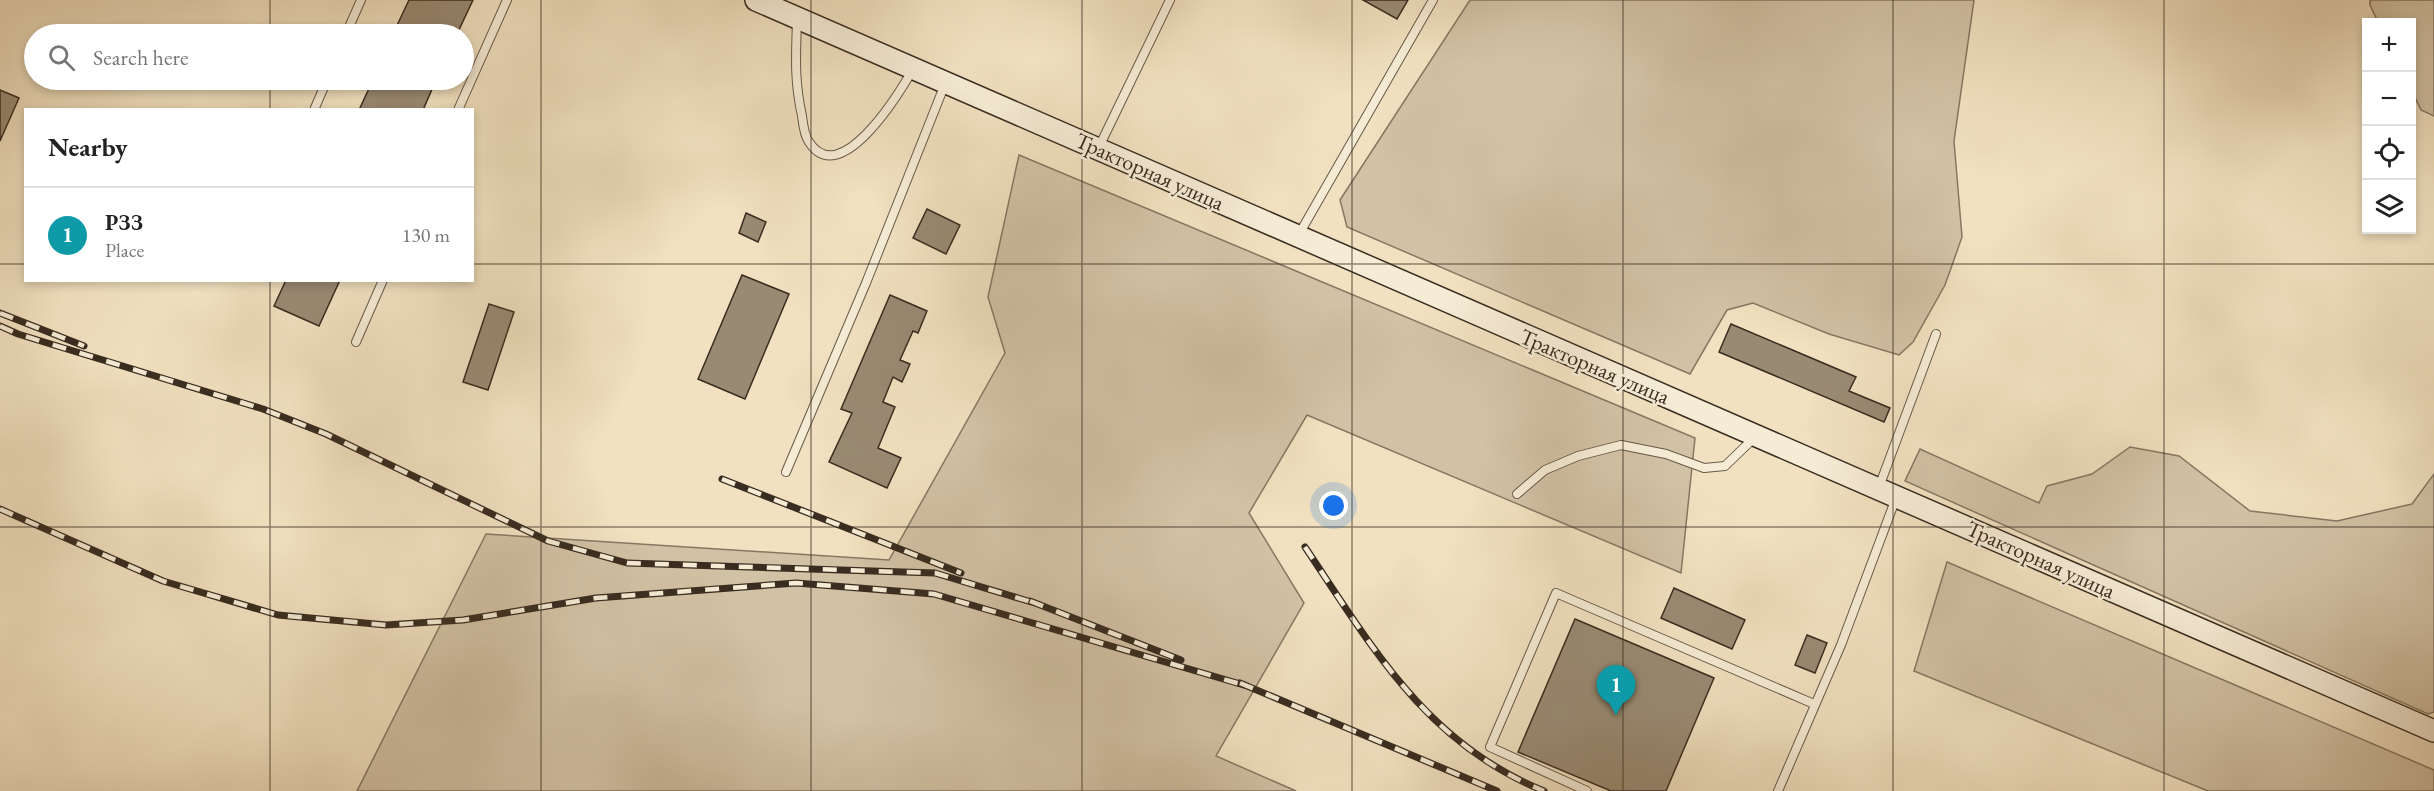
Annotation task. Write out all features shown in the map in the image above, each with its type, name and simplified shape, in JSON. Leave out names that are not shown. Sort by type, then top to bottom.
[{"type":"main road","name":"Тракторная улица","points":[[756,0],[778,4],[797,18],[2434,731]]},
{"type":"lane","points":[[350,24],[361,0]]},
{"type":"lane","points":[[474,74],[507,0]]},
{"type":"lane","points":[[1098,148],[1170,0]]},
{"type":"lane","points":[[1298,237],[1433,0]]},
{"type":"lane","points":[[797,18],[795,81],[808,141],[818,152],[830,156],[854,148],[894,100],[914,68]]},
{"type":"lane","points":[[786,472],[866,283],[945,82]]},
{"type":"lane","points":[[315,108],[323,90]]},
{"type":"lane","points":[[459,108],[467,90]]},
{"type":"lane","points":[[356,342],[381,282]]},
{"type":"lane","points":[[1778,791],[1841,645],[1936,334]]},
{"type":"lane","points":[[1517,494],[1545,470],[1578,456],[1621,446],[1666,454],[1704,468],[1725,466],[1757,436]]},
{"type":"lane","points":[[1587,791],[1490,747],[1556,593],[1814,704]]},
{"type":"shaded area","points":[[1470,0],[1974,0],[1954,141],[1962,237],[1945,285],[1913,342],[1899,355],[1829,334],[1753,303],[1727,310],[1690,374],[1347,227],[1340,200]]},
{"type":"shaded area","points":[[2370,0],[2434,0],[2434,116],[2421,110],[2416,99],[2416,18],[2376,18]]},
{"type":"shaded area","points":[[1019,155],[1695,438],[1681,573],[1307,415],[1249,513],[1304,603],[1216,756],[1296,791],[357,791],[486,534],[889,560],[1005,353],[988,297]]},
{"type":"shaded area","points":[[2130,447],[2179,456],[2250,511],[2337,521],[2412,504],[2434,474],[2434,712],[2428,714],[1905,481],[1920,449],[2039,503],[2047,486],[2092,474]]},
{"type":"shaded area","points":[[1947,562],[2434,770],[2434,791],[2208,791],[1914,671]]},
{"type":"building","points":[[409,0],[473,0],[462,24],[398,24]]},
{"type":"building","points":[[1363,0],[1408,0],[1397,19]]},
{"type":"building","points":[[0,90],[19,98],[0,141]]},
{"type":"building","points":[[368,90],[432,90],[424,108],[360,108]]},
{"type":"building","points":[[927,209],[960,225],[946,254],[913,238]]},
{"type":"building","points":[[746,213],[766,222],[758,242],[739,233]]},
{"type":"building","points":[[742,275],[789,294],[745,399],[698,379]]},
{"type":"building","points":[[285,282],[339,282],[319,326],[274,306]]},
{"type":"building","points":[[890,295],[927,311],[918,333],[913,331],[900,360],[910,364],[902,382],[893,377],[883,402],[895,407],[878,448],[901,458],[887,488],[829,462],[852,413],[841,409]]},
{"type":"building","points":[[489,304],[514,312],[488,390],[463,382]]},
{"type":"building","points":[[1731,324],[1856,377],[1849,391],[1890,408],[1884,422],[1719,352]]},
{"type":"building","points":[[1674,588],[1745,620],[1732,649],[1661,618]]},
{"type":"building","points":[[1575,619],[1714,678],[1666,791],[1611,791],[1518,752]]},
{"type":"building","points":[[1807,635],[1827,643],[1815,673],[1795,665]]},
{"type":"railway","points":[[0,313],[84,346]]},
{"type":"railway","points":[[0,326],[18,334],[263,409],[326,434],[548,541],[627,563],[935,573],[1038,604]]},
{"type":"railway","points":[[722,479],[961,573]]},
{"type":"railway","points":[[0,509],[163,581],[278,615],[386,625],[463,620],[596,598],[796,583],[934,594],[1247,686]]},
{"type":"railway","points":[[1305,547],[1379,655],[1405,689],[1434,719],[1466,747],[1503,771],[1544,791]]},
{"type":"railway","points":[[1030,601],[1181,660]]},
{"type":"railway","points":[[1240,683],[1497,791]]},
{"type":"place","name":"РЗЗ","points":[[1616,715]]}]
